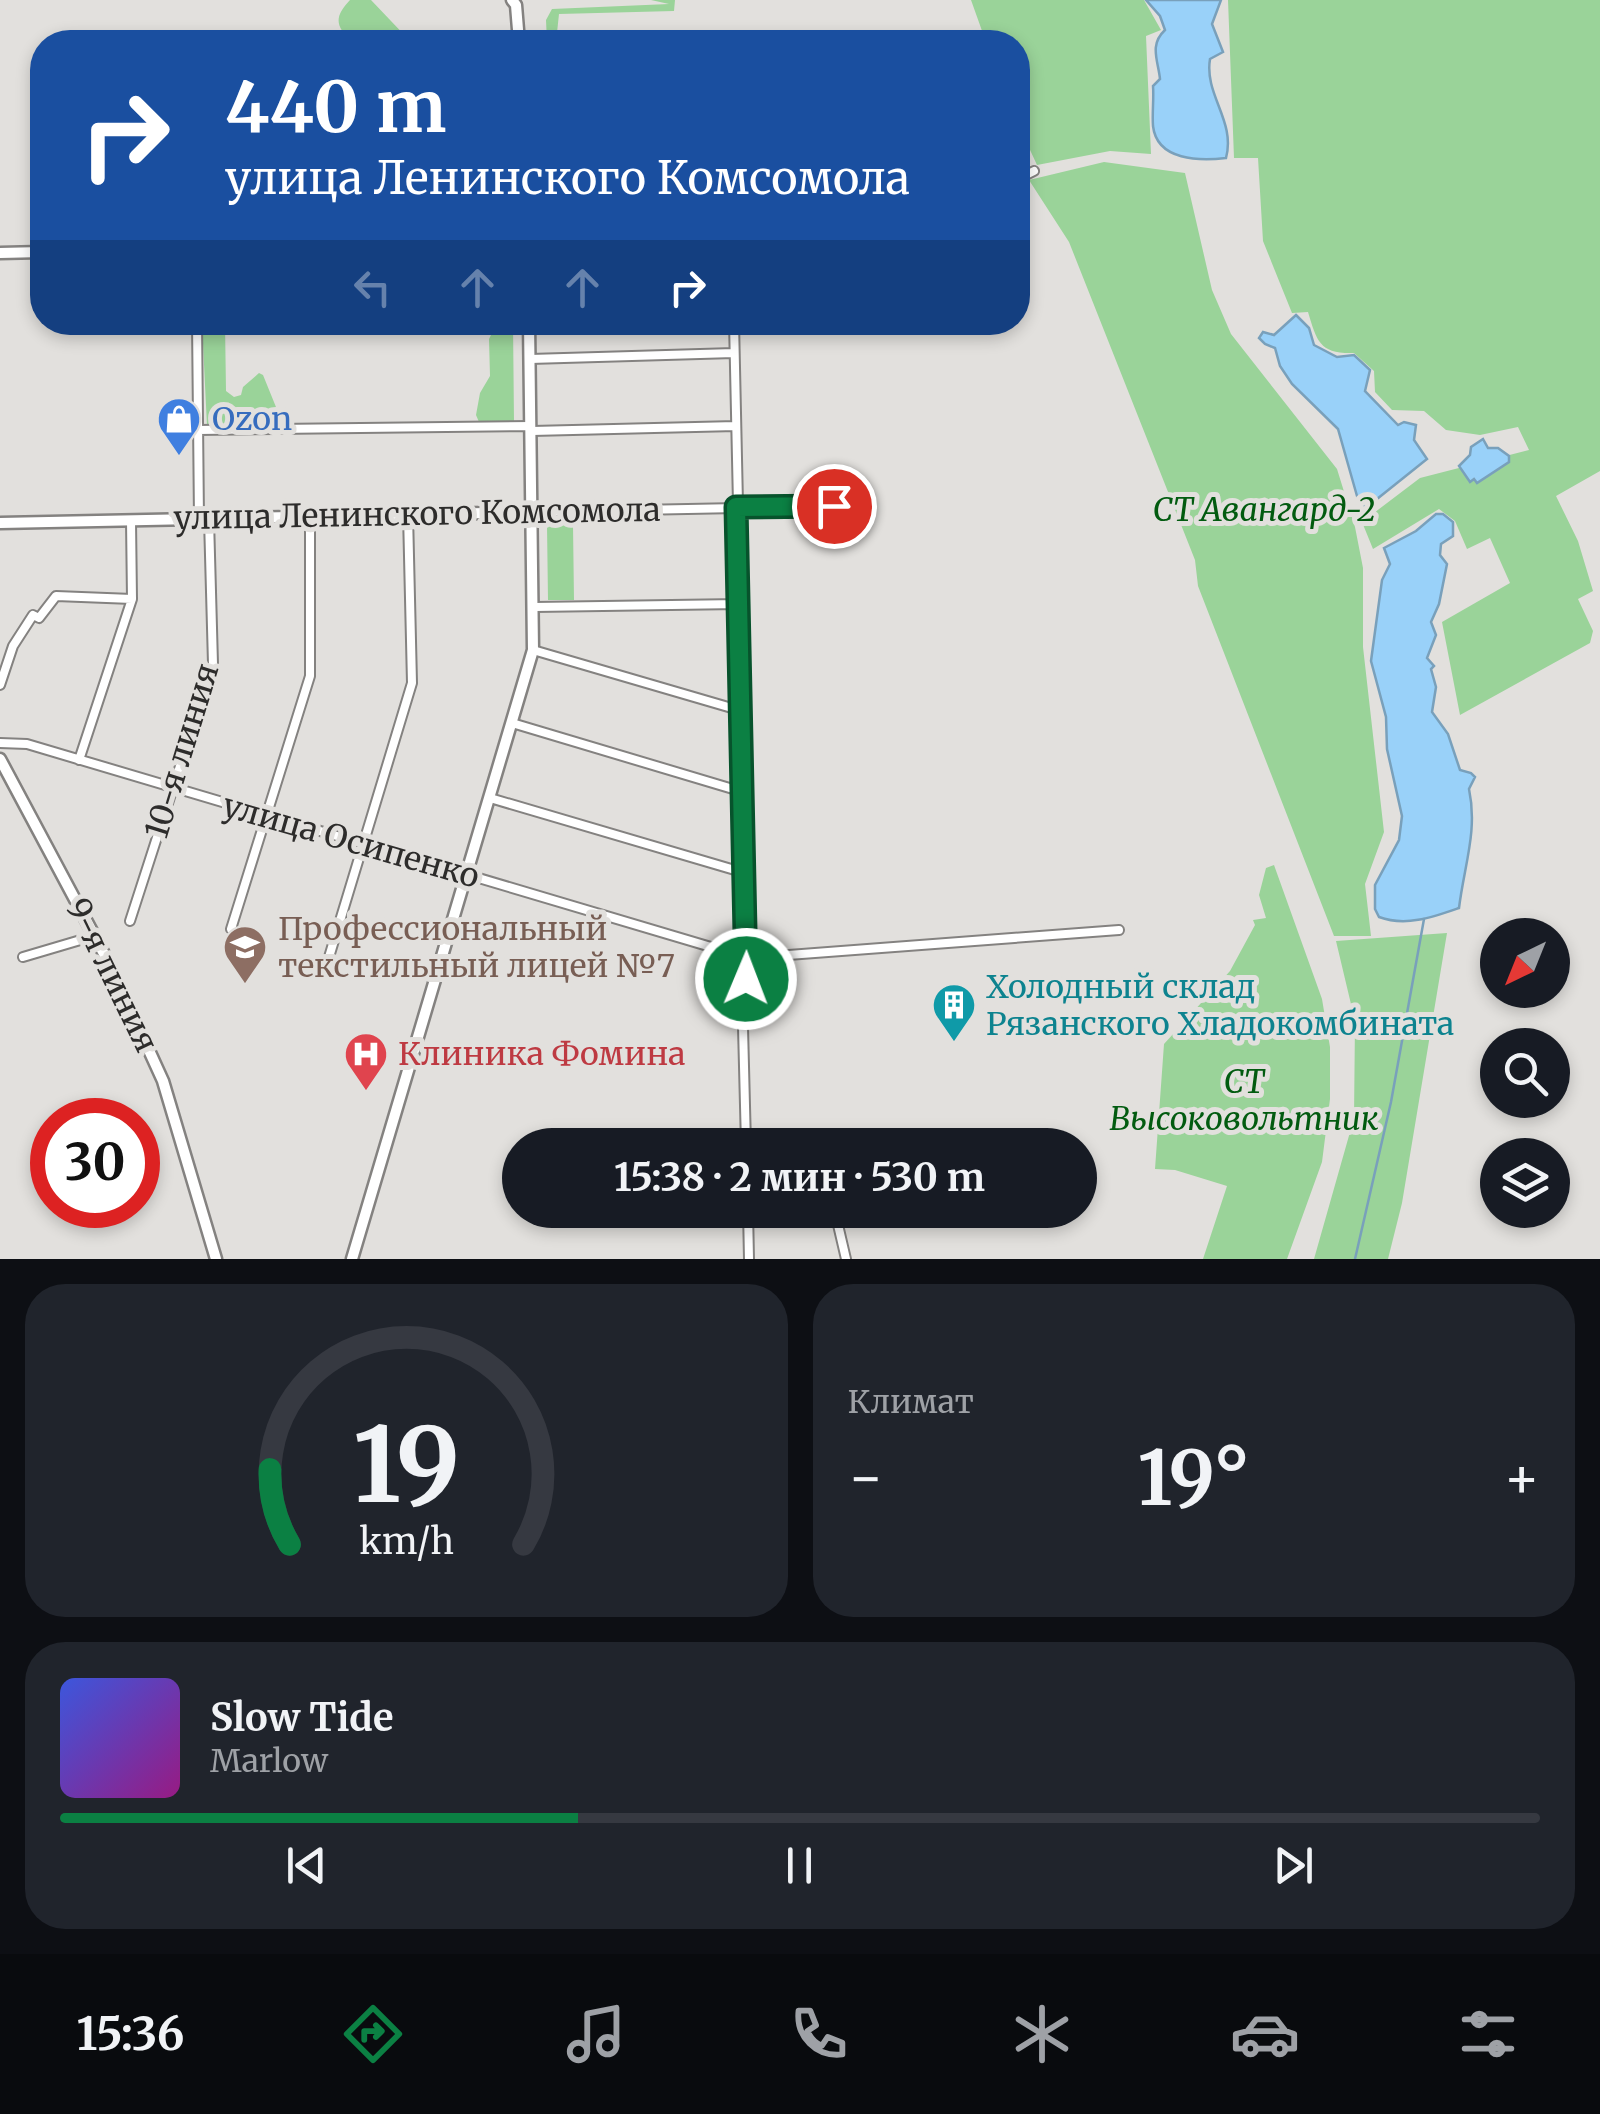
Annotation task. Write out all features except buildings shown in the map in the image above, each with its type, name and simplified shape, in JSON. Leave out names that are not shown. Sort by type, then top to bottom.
[{"type":"street","points":[[512,0],[516,4],[517,30]]},
{"type":"street","points":[[1030,173],[1034,171]]},
{"type":"street","points":[[0,253],[30,252]]},
{"type":"street","name":"10-я линия","points":[[130,920],[212,664],[198,430],[197,335]]},
{"type":"street","points":[[352,1259],[533,650],[529,335]]},
{"type":"street","points":[[734,335],[748,958],[743,1027],[746,1128]]},
{"type":"street","points":[[530,358],[734,353]]},
{"type":"street","points":[[198,430],[736,426]]},
{"type":"street","name":"улица Ленинского Комсомола","points":[[0,523],[834,506]]},
{"type":"street","points":[[326,967],[412,683],[408,514]]},
{"type":"street","points":[[231,929],[310,676],[310,516]]},
{"type":"street","points":[[78,760],[132,600],[131,520]]},
{"type":"street","points":[[0,685],[13,646],[33,615],[39,618],[56,596],[132,600]]},
{"type":"street","points":[[535,607],[740,604]]},
{"type":"street","points":[[533,650],[742,711]]},
{"type":"street","points":[[512,723],[743,792]]},
{"type":"street","name":"улица Осипенко","points":[[0,743],[27,744],[748,958],[1118,930]]},
{"type":"street","name":"9-я линия","points":[[0,759],[94,936],[163,1081],[216,1259]]},
{"type":"street","points":[[490,798],[745,873]]},
{"type":"street","points":[[23,957],[94,936]]},
{"type":"street","points":[[749,1228],[750,1259]]},
{"type":"street","points":[[839,1228],[846,1259]]},
{"type":"green space","points":[[350,0],[371,0],[400,30],[342,30],[341,11]]},
{"type":"green space","points":[[651,0],[675,0],[674,11],[559,14],[557,30],[546,30],[552,9],[669,4]]},
{"type":"green space","points":[[971,0],[1144,0],[1161,30],[1146,36],[1151,154],[1110,151],[1037,165],[1030,150],[1030,30],[982,30]]},
{"type":"green space","points":[[1228,0],[1600,0],[1600,471],[1556,496],[1578,541],[1593,591],[1578,599],[1593,631],[1590,643],[1460,715],[1442,622],[1510,583],[1490,538],[1467,549],[1455,521],[1439,509],[1373,549],[1362,522],[1420,478],[1529,450],[1518,427],[1480,435],[1446,430],[1424,411],[1392,410],[1375,392],[1374,371],[1354,353],[1334,351],[1322,344],[1308,312],[1292,313],[1263,241],[1258,158],[1234,158]]},
{"type":"green space","name":"СТ Авангард-2","points":[[1104,162],[1185,173],[1212,290],[1231,334],[1337,469],[1363,568],[1363,647],[1384,832],[1365,884],[1371,936],[1334,936],[1198,586],[1195,560],[1069,242],[1030,180]]},
{"type":"green space","points":[[203,335],[225,335],[226,391],[234,397],[241,395],[243,387],[259,373],[278,412],[273,425],[207,426]]},
{"type":"green space","points":[[491,335],[513,335],[514,422],[479,422],[476,415],[480,393],[490,376]]},
{"type":"green space","points":[[547,525],[573,525],[574,600],[548,600]]},
{"type":"green space","name":"СТ Высоковольтник","points":[[1274,865],[1322,999],[1330,1047],[1330,1099],[1322,1162],[1287,1259],[1203,1259],[1227,1186],[1175,1170],[1155,1169],[1164,1044],[1230,971],[1255,925],[1253,920],[1266,918],[1259,895],[1266,868]]},
{"type":"green space","points":[[1447,933],[1402,1203],[1388,1259],[1314,1259],[1354,1118],[1355,1021],[1336,941]]},
{"type":"water","points":[[1146,0],[1221,0],[1212,24],[1223,52],[1210,59],[1209,72],[1227,132],[1226,158],[1181,156],[1156,138],[1153,86],[1160,79],[1156,47],[1165,30],[1160,16]]},
{"type":"water","points":[[1296,315],[1309,328],[1314,345],[1337,357],[1354,355],[1370,370],[1365,391],[1398,425],[1416,425],[1414,440],[1427,459],[1367,507],[1359,503],[1338,429],[1292,384],[1280,366],[1275,348],[1259,338],[1263,332],[1274,335]]},
{"type":"water","points":[[1483,439],[1488,448],[1498,448],[1509,456],[1509,462],[1477,483],[1474,479],[1470,482],[1459,466],[1470,455],[1471,447]]},
{"type":"water","points":[[1436,514],[1453,522],[1453,536],[1441,544],[1440,555],[1447,564],[1431,622],[1436,635],[1427,658],[1434,666],[1431,669],[1436,687],[1432,712],[1448,734],[1460,770],[1475,777],[1469,789],[1471,834],[1459,908],[1409,921],[1389,920],[1379,917],[1375,909],[1375,885],[1399,840],[1402,816],[1387,749],[1386,717],[1371,661],[1382,580],[1390,564],[1384,548],[1416,531]]},
{"type":"waterway","points":[[1355,1259],[1391,1102],[1424,919]]},
{"type":"place","name":"Ozon","points":[[179,457]]},
{"type":"place","name":"Профессиональный текстильный лицей №7","points":[[245,985]]},
{"type":"place","name":"Холодный склад Рязанского Хладокомбината","points":[[954,1043]]},
{"type":"place","name":"Клиника Фомина","points":[[366,1092]]},
{"type":"route","points":[[746,979],[736,507],[834,506]]}]
